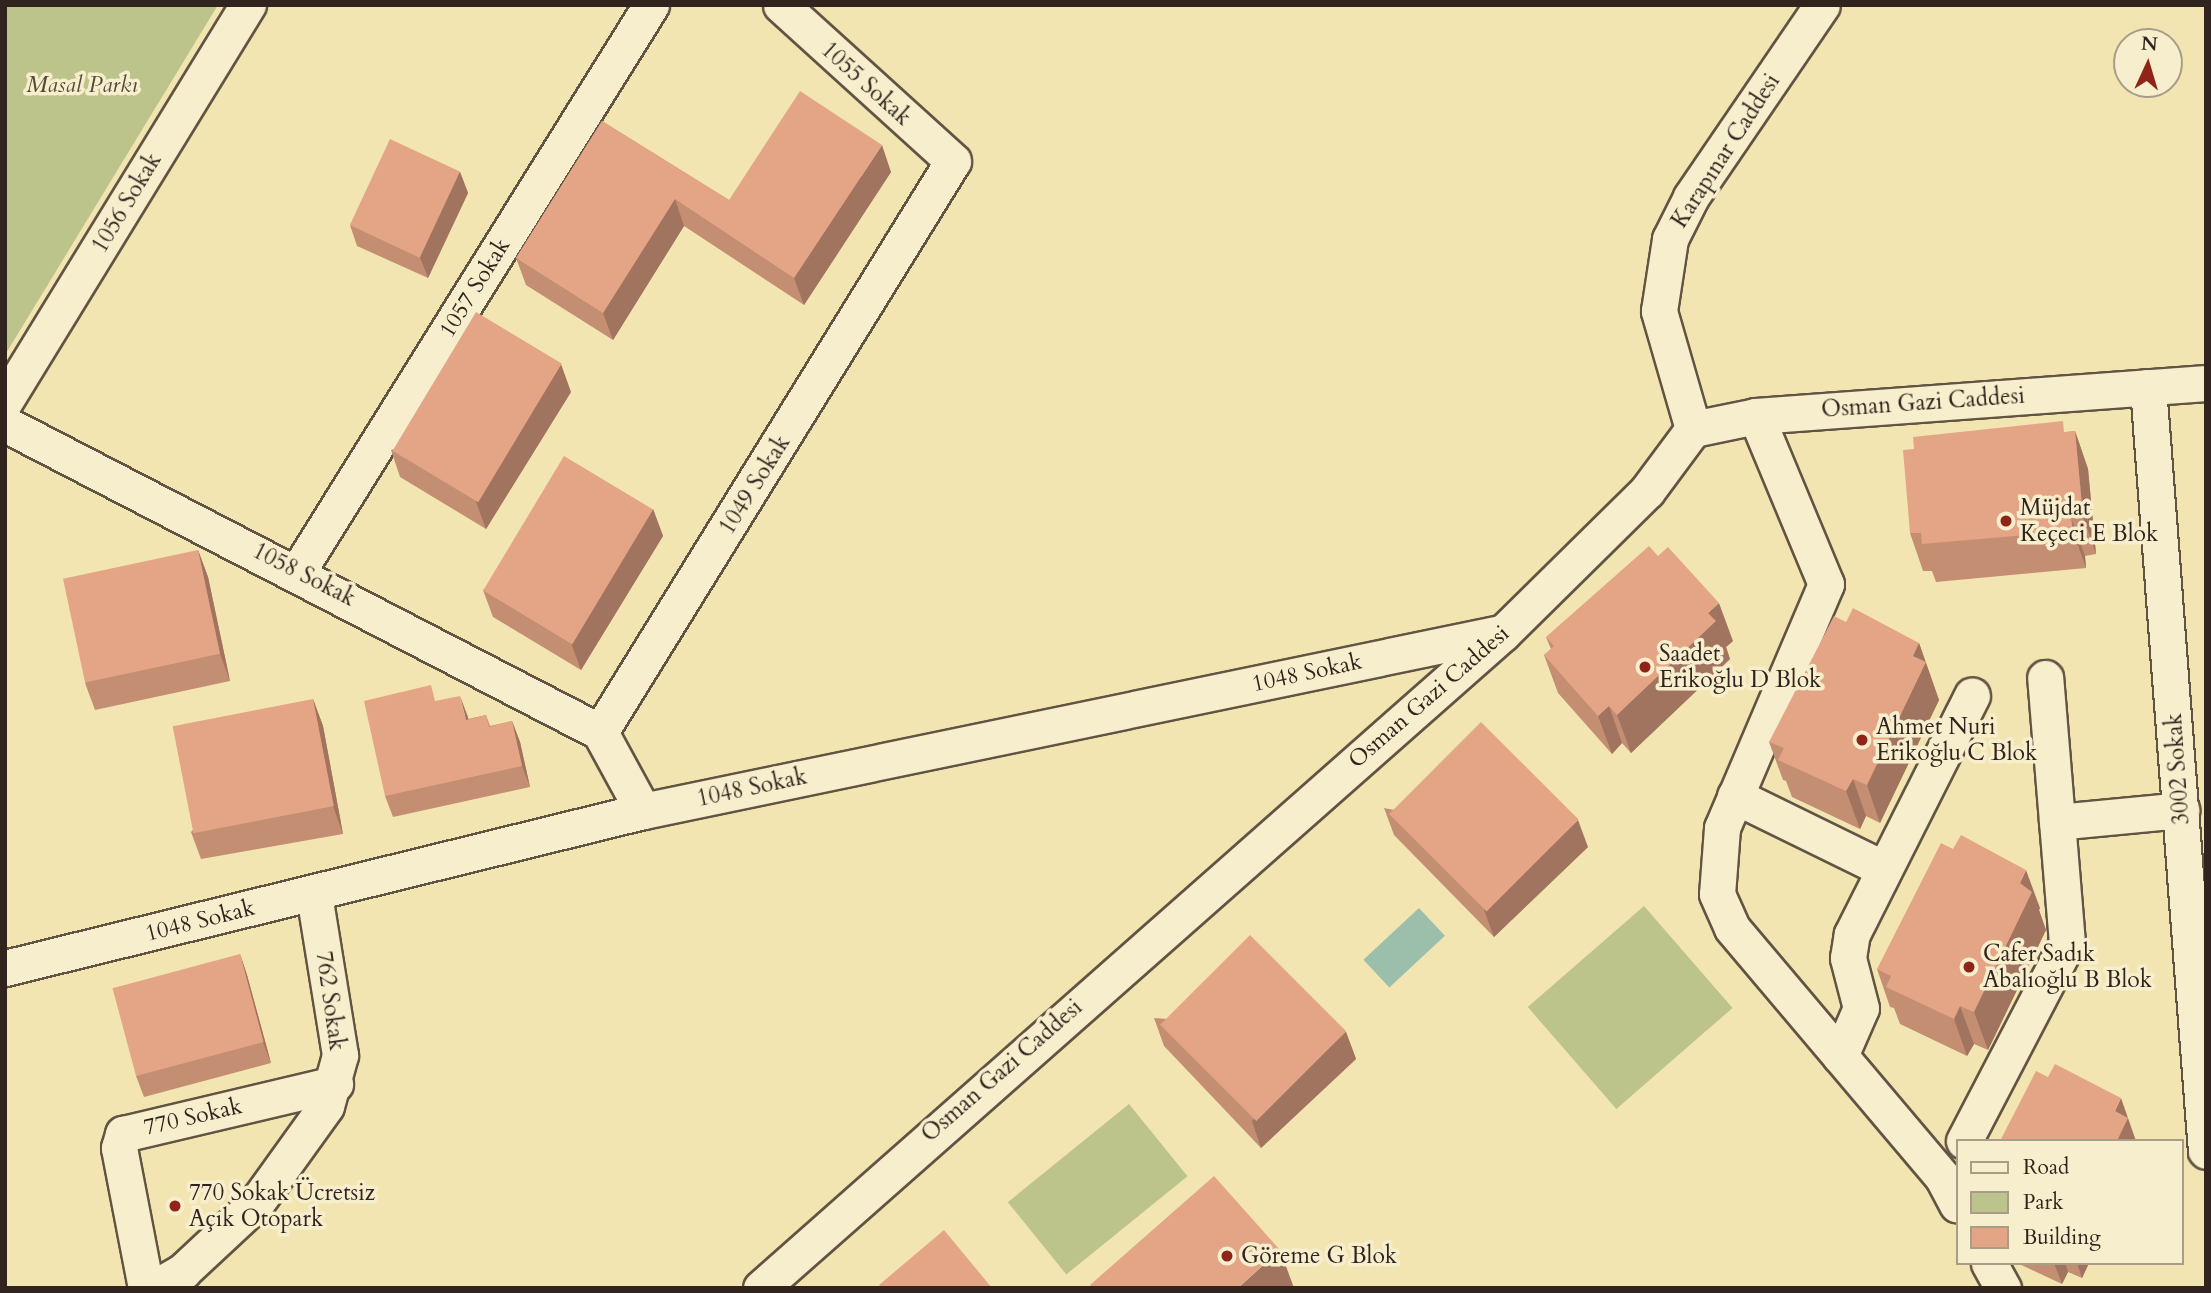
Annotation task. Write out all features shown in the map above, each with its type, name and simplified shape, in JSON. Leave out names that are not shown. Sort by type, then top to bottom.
[{"type":"street","name":"1056 Sokak","points":[[5,401],[248,5]]},
{"type":"street","name":"1057 Sokak","points":[[298,571],[651,5]]},
{"type":"street","name":"Karapınar Caddesi","points":[[1693,429],[1659,311],[1670,239],[1691,197],[1822,5]]},
{"type":"street","name":"1055 Sokak","points":[[797,10],[953,161]]},
{"type":"street","name":"1049 Sokak","points":[[600,732],[953,161]]},
{"type":"street","name":"Osman Gazi Caddesi","points":[[761,1288],[1503,633],[1647,491],[1693,429],[1756,416],[2206,383]]},
{"type":"street","name":"3002 Sokak","points":[[2148,387],[2206,1151]]},
{"type":"street","points":[[1756,416],[1826,584],[1735,796],[1715,862],[1717,894],[1732,928],[1840,1056],[1953,1178]]},
{"type":"street","name":"1058 Sokak","points":[[5,424],[298,571],[600,732]]},
{"type":"street","name":"1048 Sokak","points":[[5,968],[643,811],[1503,633]]},
{"type":"street","points":[[1965,1139],[2067,943],[2045,678]]},
{"type":"street","points":[[1840,1056],[1861,1007],[1848,958],[1852,934],[1972,695]]},
{"type":"street","points":[[600,732],[643,811]]},
{"type":"street","points":[[1735,796],[1884,869]]},
{"type":"street","points":[[2057,822],[2181,810]]},
{"type":"street","name":"762 Sokak","points":[[154,1288],[183,1271],[257,1202],[313,1131],[335,1084],[340,1055],[314,894]]},
{"type":"street","name":"770 Sokak","points":[[146,1288],[119,1148],[123,1134],[335,1084]]},
{"type":"street","points":[[1990,1265],[2003,1288]]},
{"type":"green space","name":"Masal Parkı","points":[[5,5],[218,5],[5,355]]},
{"type":"green space","points":[[1644,906],[1733,1008],[1616,1109],[1528,1007]]},
{"type":"green space","points":[[1129,1104],[1188,1176],[1066,1274],[1008,1202]]},
{"type":"shaded area","points":[[1419,908],[1445,936],[1389,988],[1363,960]]},
{"type":"building","points":[[800,91],[882,145],[794,278],[675,199],[603,313],[516,258],[602,121],[729,200]]},
{"type":"building","points":[[390,139],[460,172],[420,258],[350,225]]},
{"type":"building","points":[[476,312],[562,364],[478,502],[393,451]]},
{"type":"building","name":"Müjdat Keçeci E Blok","points":[[2063,421],[2064,432],[2075,431],[2083,516],[2071,518],[2073,531],[1922,544],[1921,533],[1910,533],[1903,450],[1914,449],[1913,437]]},
{"type":"building","points":[[564,456],[653,510],[572,644],[483,591]]},
{"type":"building","points":[[1649,546],[1658,556],[1668,547],[1719,603],[1708,613],[1716,621],[1617,715],[1609,706],[1598,716],[1544,655],[1554,646],[1546,637]]},
{"type":"building","points":[[198,550],[220,654],[85,682],[63,579]]},
{"type":"building","name":"Ahmet Nuri Erikoğlu C Blok","points":[[1853,608],[1919,643],[1913,656],[1926,662],[1867,785],[1853,779],[1846,791],[1778,760],[1784,748],[1769,742],[1834,616],[1846,622]]},
{"type":"building","points":[[431,685],[435,701],[460,696],[466,720],[486,715],[489,727],[512,721],[522,766],[385,796],[364,701]]},
{"type":"building","points":[[313,699],[334,806],[193,833],[173,726]]},
{"type":"building","points":[[1481,722],[1579,820],[1487,912],[1389,814]]},
{"type":"building","name":"Cafer Sadık Abalıoğlu B Blok","points":[[1961,835],[2026,870],[2020,883],[2032,892],[1974,1012],[1960,1006],[1954,1019],[1886,987],[1891,976],[1877,969],[1941,843],[1953,849]]},
{"type":"building","points":[[1250,935],[1346,1031],[1256,1121],[1160,1025]]},
{"type":"building","points":[[240,954],[264,1042],[136,1076],[112,988]]},
{"type":"building","points":[[2055,1064],[2121,1098],[2115,1111],[2128,1118],[2118,1139],[2001,1139],[2036,1071],[2048,1077]]},
{"type":"building","points":[[1214,1176],[1280,1250],[1238,1288],[1092,1288],[1090,1285]]},
{"type":"building","points":[[944,1230],[992,1288],[882,1288],[879,1285]]},
{"type":"place","name":"Müjdat Keçeci E Blok","points":[[2006,521]]},
{"type":"place","name":"Saadet Erikoğlu D Blok","points":[[1645,667]]},
{"type":"place","name":"Ahmet Nuri Erikoğlu C Blok","points":[[1862,740]]},
{"type":"place","name":"Cafer Sadık Abalıoğlu B Blok","points":[[1969,967]]},
{"type":"place","name":"770 Sokak Ücretsiz Açık Otopark","points":[[175,1206]]},
{"type":"place","name":"Göreme G Blok","points":[[1227,1256]]}]
